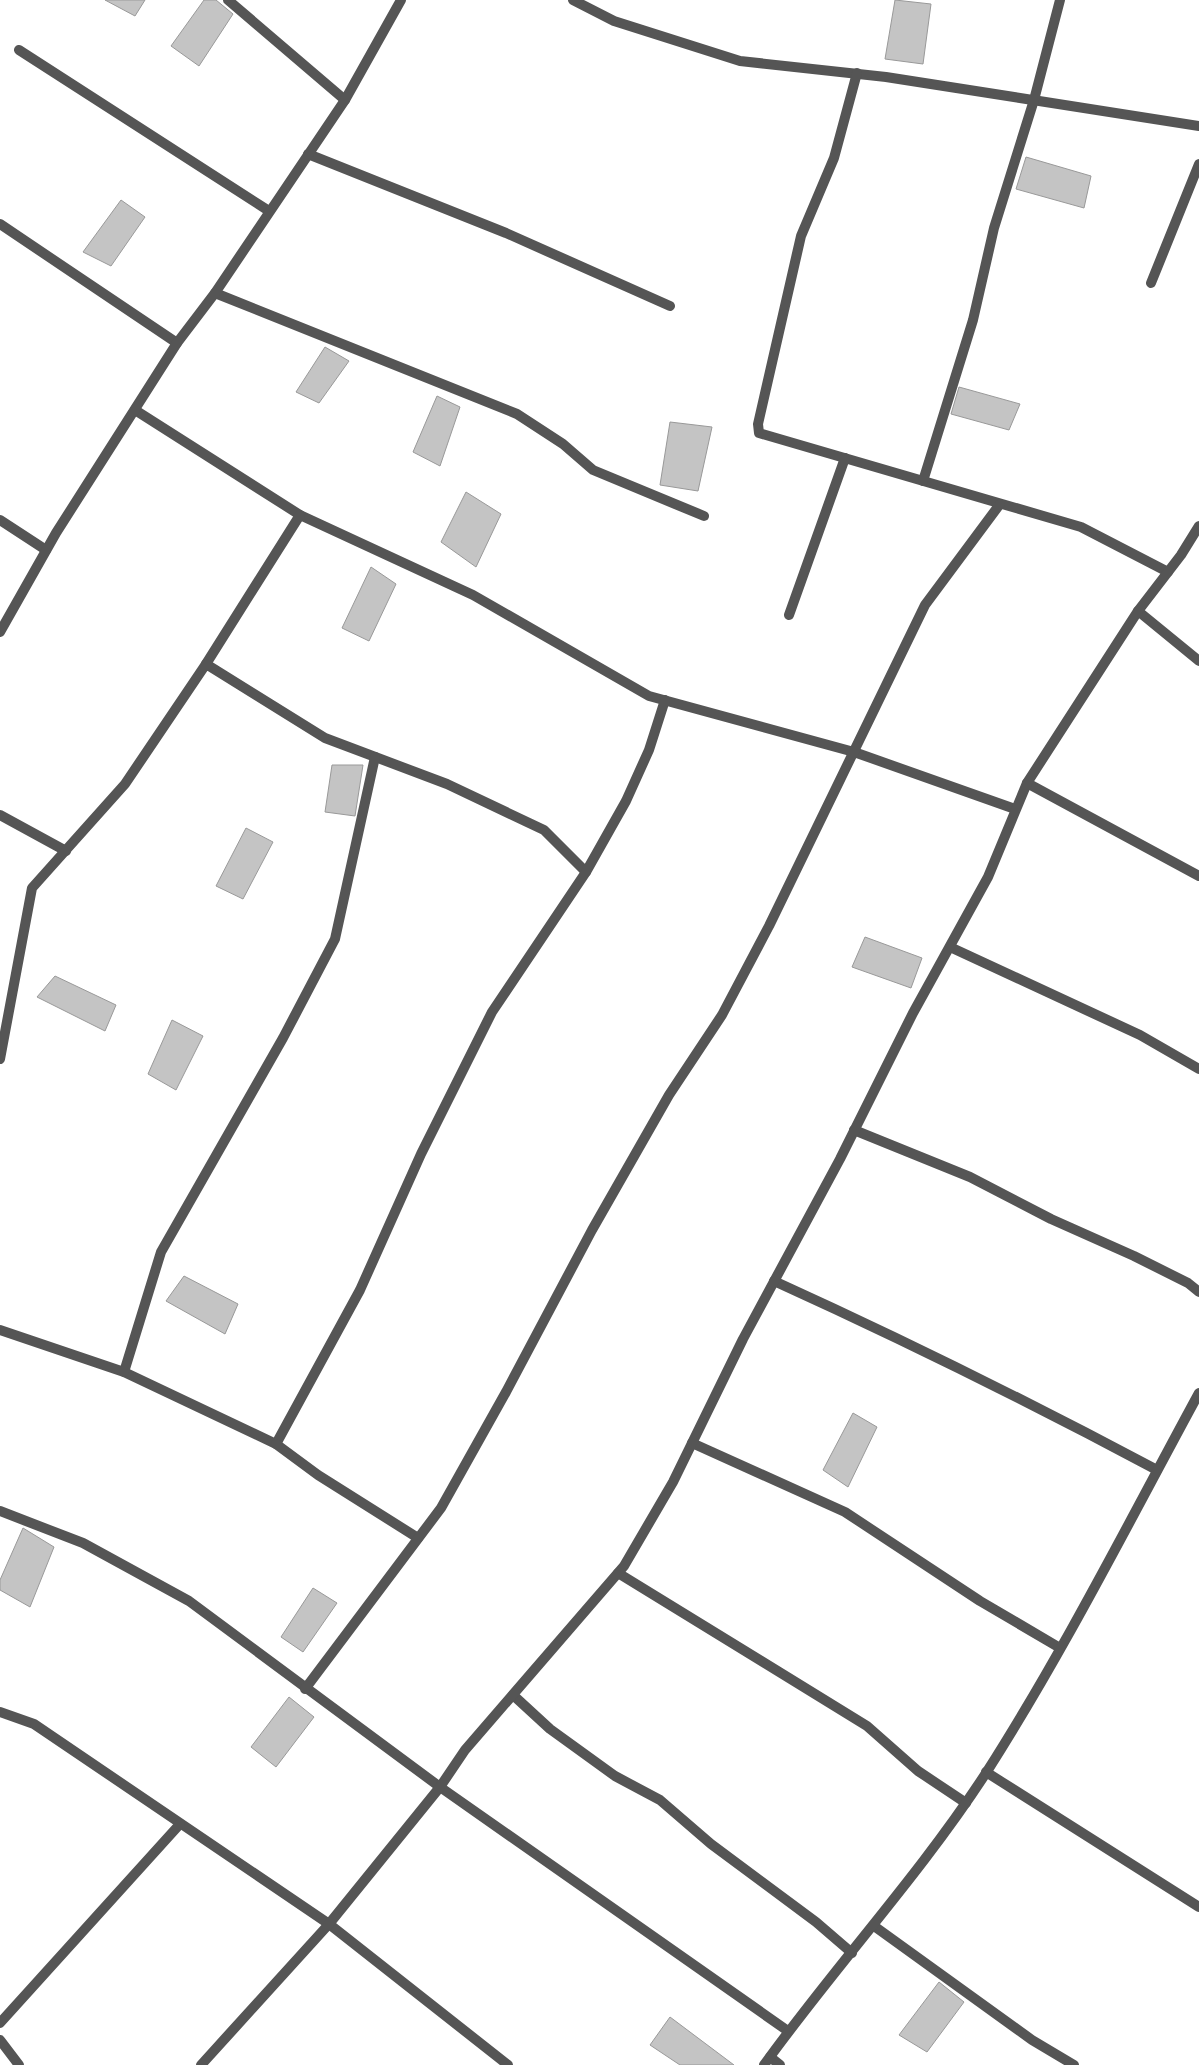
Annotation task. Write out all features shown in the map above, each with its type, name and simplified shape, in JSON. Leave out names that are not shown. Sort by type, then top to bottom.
[{"type":"street","points":[[228,0],[345,100]]},
{"type":"street","points":[[0,632],[46,550],[177,343],[345,100],[401,0]]},
{"type":"street","points":[[573,0],[614,21],[740,61],[857,74],[1199,126]]},
{"type":"street","points":[[924,481],[972,320],[994,228],[1034,100],[1060,0]]},
{"type":"street","points":[[20,50],[269,211]]},
{"type":"street","points":[[857,74],[834,158],[801,236],[758,424],[758,433],[1081,527],[1168,572]]},
{"type":"street","points":[[308,154],[506,233],[670,306]]},
{"type":"street","points":[[1151,283],[1199,164]]},
{"type":"street","points":[[0,224],[177,343]]},
{"type":"street","points":[[214,292],[516,414],[562,444],[594,470],[704,516]]},
{"type":"street","points":[[134,410],[300,515],[473,594],[649,696],[854,752],[1016,809]]},
{"type":"street","points":[[789,615],[845,458]]},
{"type":"street","points":[[305,1689],[441,1508],[592,1230],[664,1104],[722,1015],[769,926],[924,605],[1000,504]]},
{"type":"street","points":[[0,1059],[32,888],[125,784],[206,664],[300,515]]},
{"type":"street","points":[[0,520],[46,550]]},
{"type":"street","points":[[202,2065],[330,1924],[440,1787],[465,1750],[618,1573],[673,1482],[774,1281],[913,1014],[988,877],[1027,783],[1138,611],[1168,572],[1199,526]]},
{"type":"street","points":[[1138,611],[1199,661]]},
{"type":"street","points":[[206,664],[325,738],[447,784],[544,830],[586,872]]},
{"type":"street","points":[[276,1444],[360,1290],[421,1154],[492,1012],[586,872],[626,801],[649,750],[665,700]]},
{"type":"street","points":[[124,1372],[161,1252],[283,1038],[335,939],[375,757]]},
{"type":"street","points":[[1027,783],[1199,876]]},
{"type":"street","points":[[0,816],[66,851]]},
{"type":"street","points":[[950,947],[1140,1035],[1199,1069]]},
{"type":"street","points":[[854,1130],[970,1178],[1051,1219],[1134,1256],[1188,1283],[1199,1292]]},
{"type":"street","points":[[774,1281],[906,1341],[1044,1410],[1157,1470]]},
{"type":"street","points":[[0,1330],[124,1372],[276,1444],[318,1475],[418,1538]]},
{"type":"street","points":[[780,2065],[767,2061],[788,2031],[926,1859],[986,1772],[1060,1648],[1199,1393]]},
{"type":"street","points":[[692,1443],[845,1512],[980,1601],[1060,1648]]},
{"type":"street","points":[[0,1511],[83,1543],[189,1601],[252,1646],[305,1689],[440,1787],[788,2031]]},
{"type":"street","points":[[618,1573],[867,1726],[918,1771],[966,1802]]},
{"type":"street","points":[[513,1695],[550,1729],[615,1776],[660,1800],[712,1844],[816,1922],[852,1953]]},
{"type":"street","points":[[0,1712],[34,1724],[330,1924],[508,2065]]},
{"type":"street","points":[[986,1772],[1199,1907]]},
{"type":"street","points":[[0,2023],[180,1824]]},
{"type":"street","points":[[874,1926],[1032,2040],[1074,2065]]},
{"type":"street","points":[[0,2040],[19,2065]]},
{"type":"building","points":[[105,0],[145,0],[135,16]]},
{"type":"building","points":[[204,0],[216,0],[233,14],[199,66],[171,46]]},
{"type":"building","points":[[895,0],[931,4],[923,64],[885,59]]},
{"type":"building","points":[[1026,157],[1091,176],[1084,208],[1016,189]]},
{"type":"building","points":[[121,200],[145,217],[111,266],[83,252]]},
{"type":"building","points":[[325,347],[349,361],[319,403],[296,392]]},
{"type":"building","points":[[959,387],[1020,404],[1009,430],[951,414]]},
{"type":"building","points":[[437,396],[460,407],[440,466],[413,452]]},
{"type":"building","points":[[670,422],[712,427],[698,491],[660,485]]},
{"type":"building","points":[[466,492],[501,514],[476,567],[441,542]]},
{"type":"building","points":[[371,567],[396,584],[369,641],[342,628]]},
{"type":"building","points":[[332,765],[363,765],[355,816],[325,812]]},
{"type":"building","points":[[246,828],[273,842],[243,899],[216,886]]},
{"type":"building","points":[[865,937],[922,958],[911,988],[852,967]]},
{"type":"building","points":[[55,976],[116,1005],[105,1031],[37,997]]},
{"type":"building","points":[[172,1020],[203,1036],[176,1090],[148,1074]]},
{"type":"building","points":[[184,1276],[238,1304],[225,1334],[166,1301]]},
{"type":"building","points":[[853,1413],[877,1427],[848,1487],[823,1470]]},
{"type":"building","points":[[23,1528],[54,1547],[30,1607],[0,1590],[0,1580]]},
{"type":"building","points":[[313,1588],[337,1603],[303,1652],[281,1637]]},
{"type":"building","points":[[289,1697],[314,1717],[276,1767],[251,1747]]},
{"type":"building","points":[[939,1982],[964,2002],[927,2052],[899,2035]]},
{"type":"building","points":[[670,2017],[734,2065],[680,2065],[650,2045]]}]
